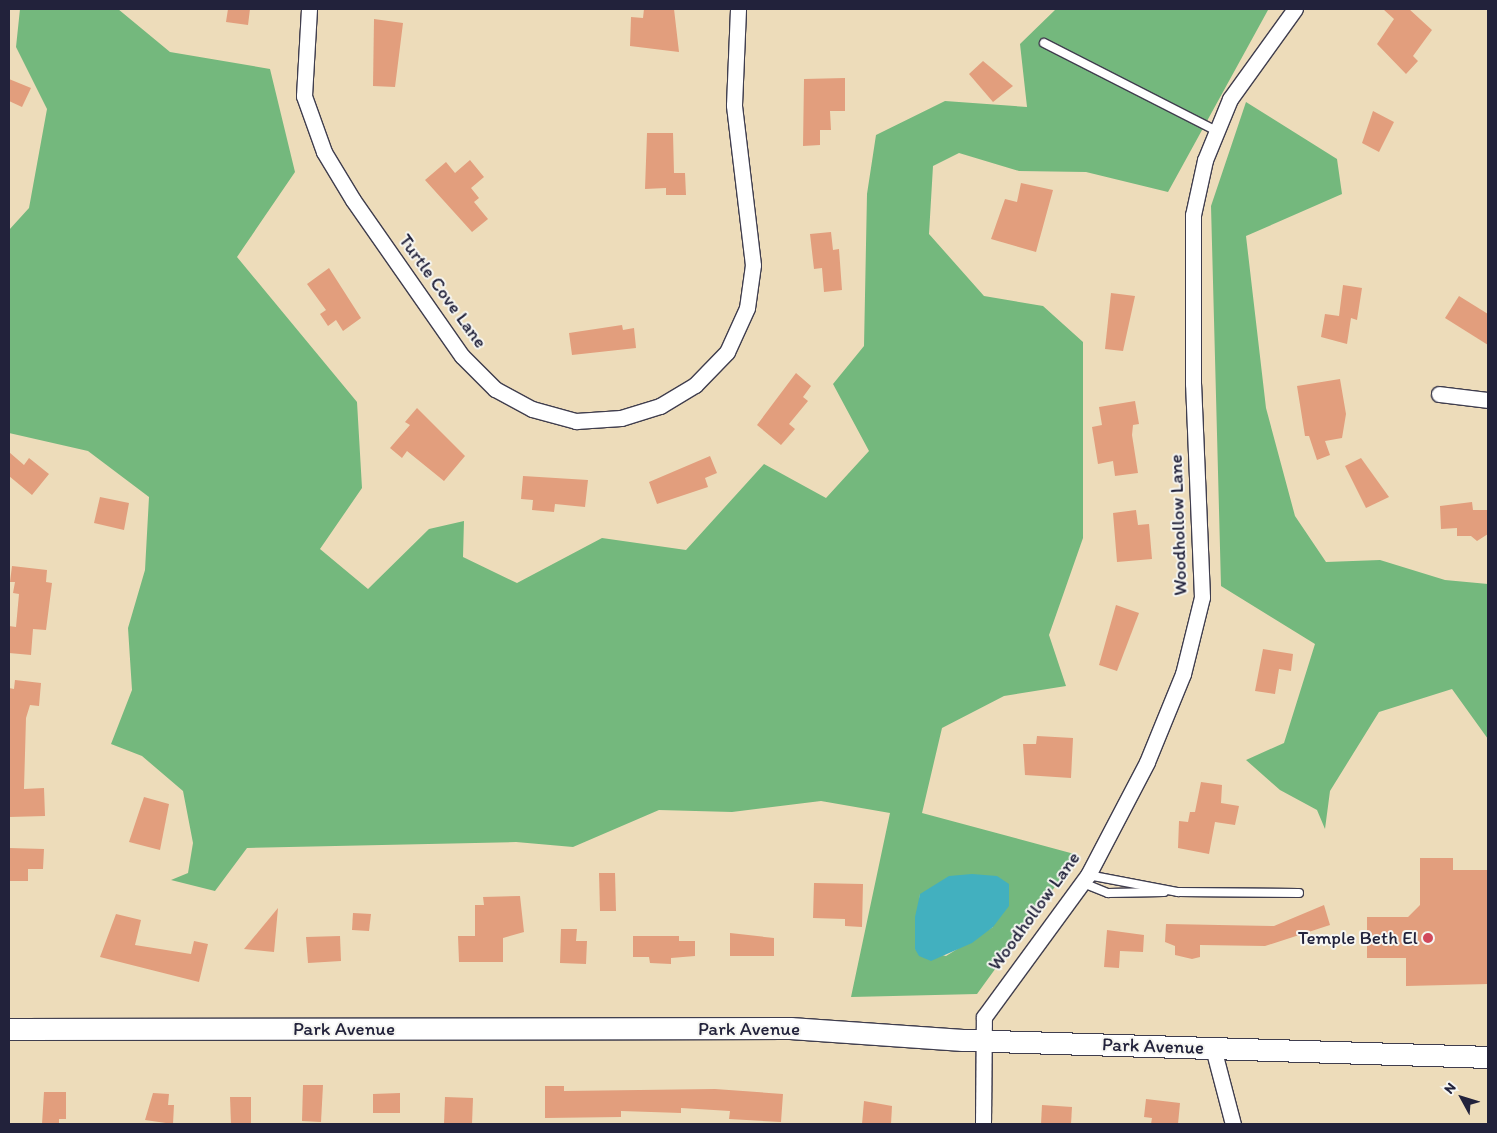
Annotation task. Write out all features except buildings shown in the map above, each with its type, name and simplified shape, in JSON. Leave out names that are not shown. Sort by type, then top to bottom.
[{"type":"main road","name":"Park Avenue","points":[[9,1029],[790,1028],[983,1040],[1488,1057]]},
{"type":"street","name":"Turtle Cove Lane","points":[[308,9],[304,96],[324,152],[353,200],[462,356],[489,382],[532,409],[576,421],[621,418],[660,406],[695,385],[727,352],[747,308],[753,266],[734,105],[738,9]]},
{"type":"street","name":"Woodhollow Lane","points":[[983,1124],[984,1017],[995,998],[1086,879],[1147,762],[1183,674],[1202,597],[1193,384],[1193,215],[1215,130],[1230,99],[1295,9]]},
{"type":"street","points":[[1439,394],[1488,400]]},
{"type":"street","points":[[1214,1048],[1234,1124]]},
{"type":"lane","points":[[1044,43],[1215,130]]},
{"type":"lane","points":[[1086,879],[1108,893],[1299,893]]},
{"type":"lane","points":[[1086,879],[1178,892]]},
{"type":"green space","points":[[20,9],[118,9],[170,52],[270,69],[295,172],[237,257],[357,402],[362,488],[320,549],[368,589],[429,529],[464,521],[463,557],[517,583],[602,538],[686,550],[764,464],[826,498],[869,451],[833,384],[864,346],[867,194],[876,135],[945,101],[1027,107],[1020,44],[1056,9],[1268,10],[1168,192],[1086,172],[1019,171],[959,153],[933,166],[929,234],[984,296],[1043,306],[1083,342],[1083,538],[1049,635],[1066,686],[1004,696],[942,728],[922,813],[1078,855],[977,994],[851,997],[890,813],[821,801],[732,812],[659,810],[573,847],[516,842],[247,848],[215,891],[171,880],[188,873],[193,843],[183,791],[142,756],[111,744],[132,690],[128,628],[145,570],[149,497],[88,451],[9,433],[9,230],[29,208],[47,109],[16,47]],"holes":[[[920,894],[993,927],[946,956],[915,949]]]},
{"type":"green space","points":[[1246,102],[1337,159],[1342,194],[1246,236],[1266,408],[1295,516],[1326,562],[1380,560],[1445,580],[1488,584],[1488,739],[1452,689],[1379,712],[1330,791],[1325,829],[1317,810],[1280,790],[1246,760],[1284,743],[1315,644],[1221,586],[1211,206]]},
{"type":"water","points":[[972,874],[997,876],[1009,884],[1009,906],[993,927],[972,943],[931,961],[919,956],[915,949],[915,917],[920,894],[949,876]]},
{"type":"place","name":"Temple Beth El","points":[[1428,938]]}]
